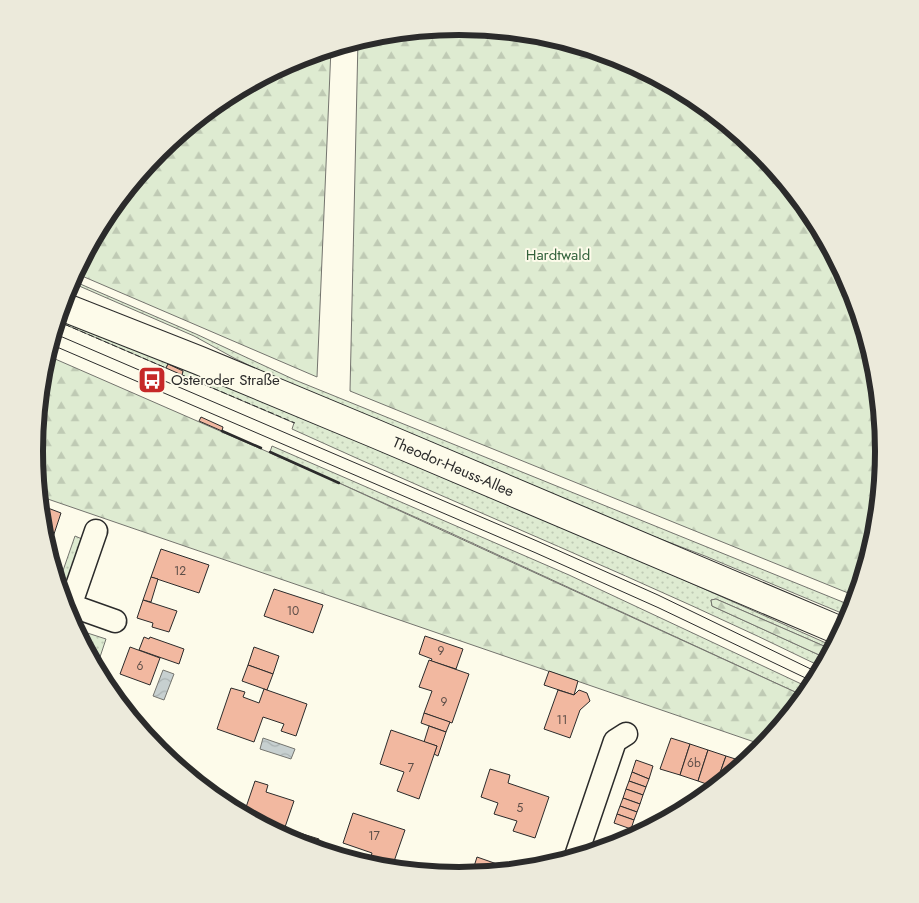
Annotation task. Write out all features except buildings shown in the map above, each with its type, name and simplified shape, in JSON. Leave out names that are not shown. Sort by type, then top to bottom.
[{"type":"main road","name":"Theodor-Heuss-Allee","points":[[69,309],[385,437],[836,629]]},
{"type":"street","points":[[72,602],[96,531]]},
{"type":"street","points":[[75,611],[115,621]]},
{"type":"street","points":[[578,851],[615,741],[626,734]]},
{"type":"green space","name":"Hardtwald","points":[[432,36],[487,36],[541,43],[567,49],[619,67],[644,78],[691,105],[734,138],[754,157],[773,177],[806,220],[833,267],[844,292],[862,344],[868,370],[875,424],[876,452],[875,479],[868,533],[851,594],[350,391],[358,48]]},
{"type":"green space","points":[[331,56],[317,377],[82,276],[99,243],[129,198],[146,177],[185,138],[228,105],[251,91],[275,78]]},
{"type":"green space","points":[[79,283],[196,334],[295,380],[847,604],[844,611],[843,614],[705,556],[621,524],[279,380],[194,336],[78,285]]},
{"type":"green space","points":[[64,320],[118,340],[587,537],[829,644],[827,647],[716,599],[711,600],[712,606],[822,656],[817,665],[692,606],[292,429],[294,423],[182,375],[183,370],[168,364],[166,368],[63,324]]},
{"type":"green space","points":[[54,358],[339,483],[798,694],[757,743],[46,498],[43,452],[44,424]]},
{"type":"green space","points":[[272,446],[569,575],[804,685],[798,693],[270,452]]},
{"type":"green space","points":[[75,536],[82,539],[66,587],[62,574]]},
{"type":"green space","points":[[716,599],[827,647],[822,656],[712,606],[711,600]]},
{"type":"green space","points":[[84,632],[106,639],[99,660]]},
{"type":"water","points":[[163,670],[174,674],[164,700],[153,696]]},
{"type":"water","points":[[263,738],[295,749],[291,759],[260,749]]},
{"type":"tram line","points":[[60,336],[537,541],[658,595],[814,670]]},
{"type":"tram line","points":[[56,347],[536,553],[659,608],[808,679]]},
{"type":"fence","points":[[63,324],[166,368]]},
{"type":"fence","points":[[182,375],[295,423]]},
{"type":"wall","points":[[222,431],[261,448]]},
{"type":"wall","points":[[270,452],[339,483]]},
{"type":"place","name":"Osteroder Straße","points":[[152,380]]}]
